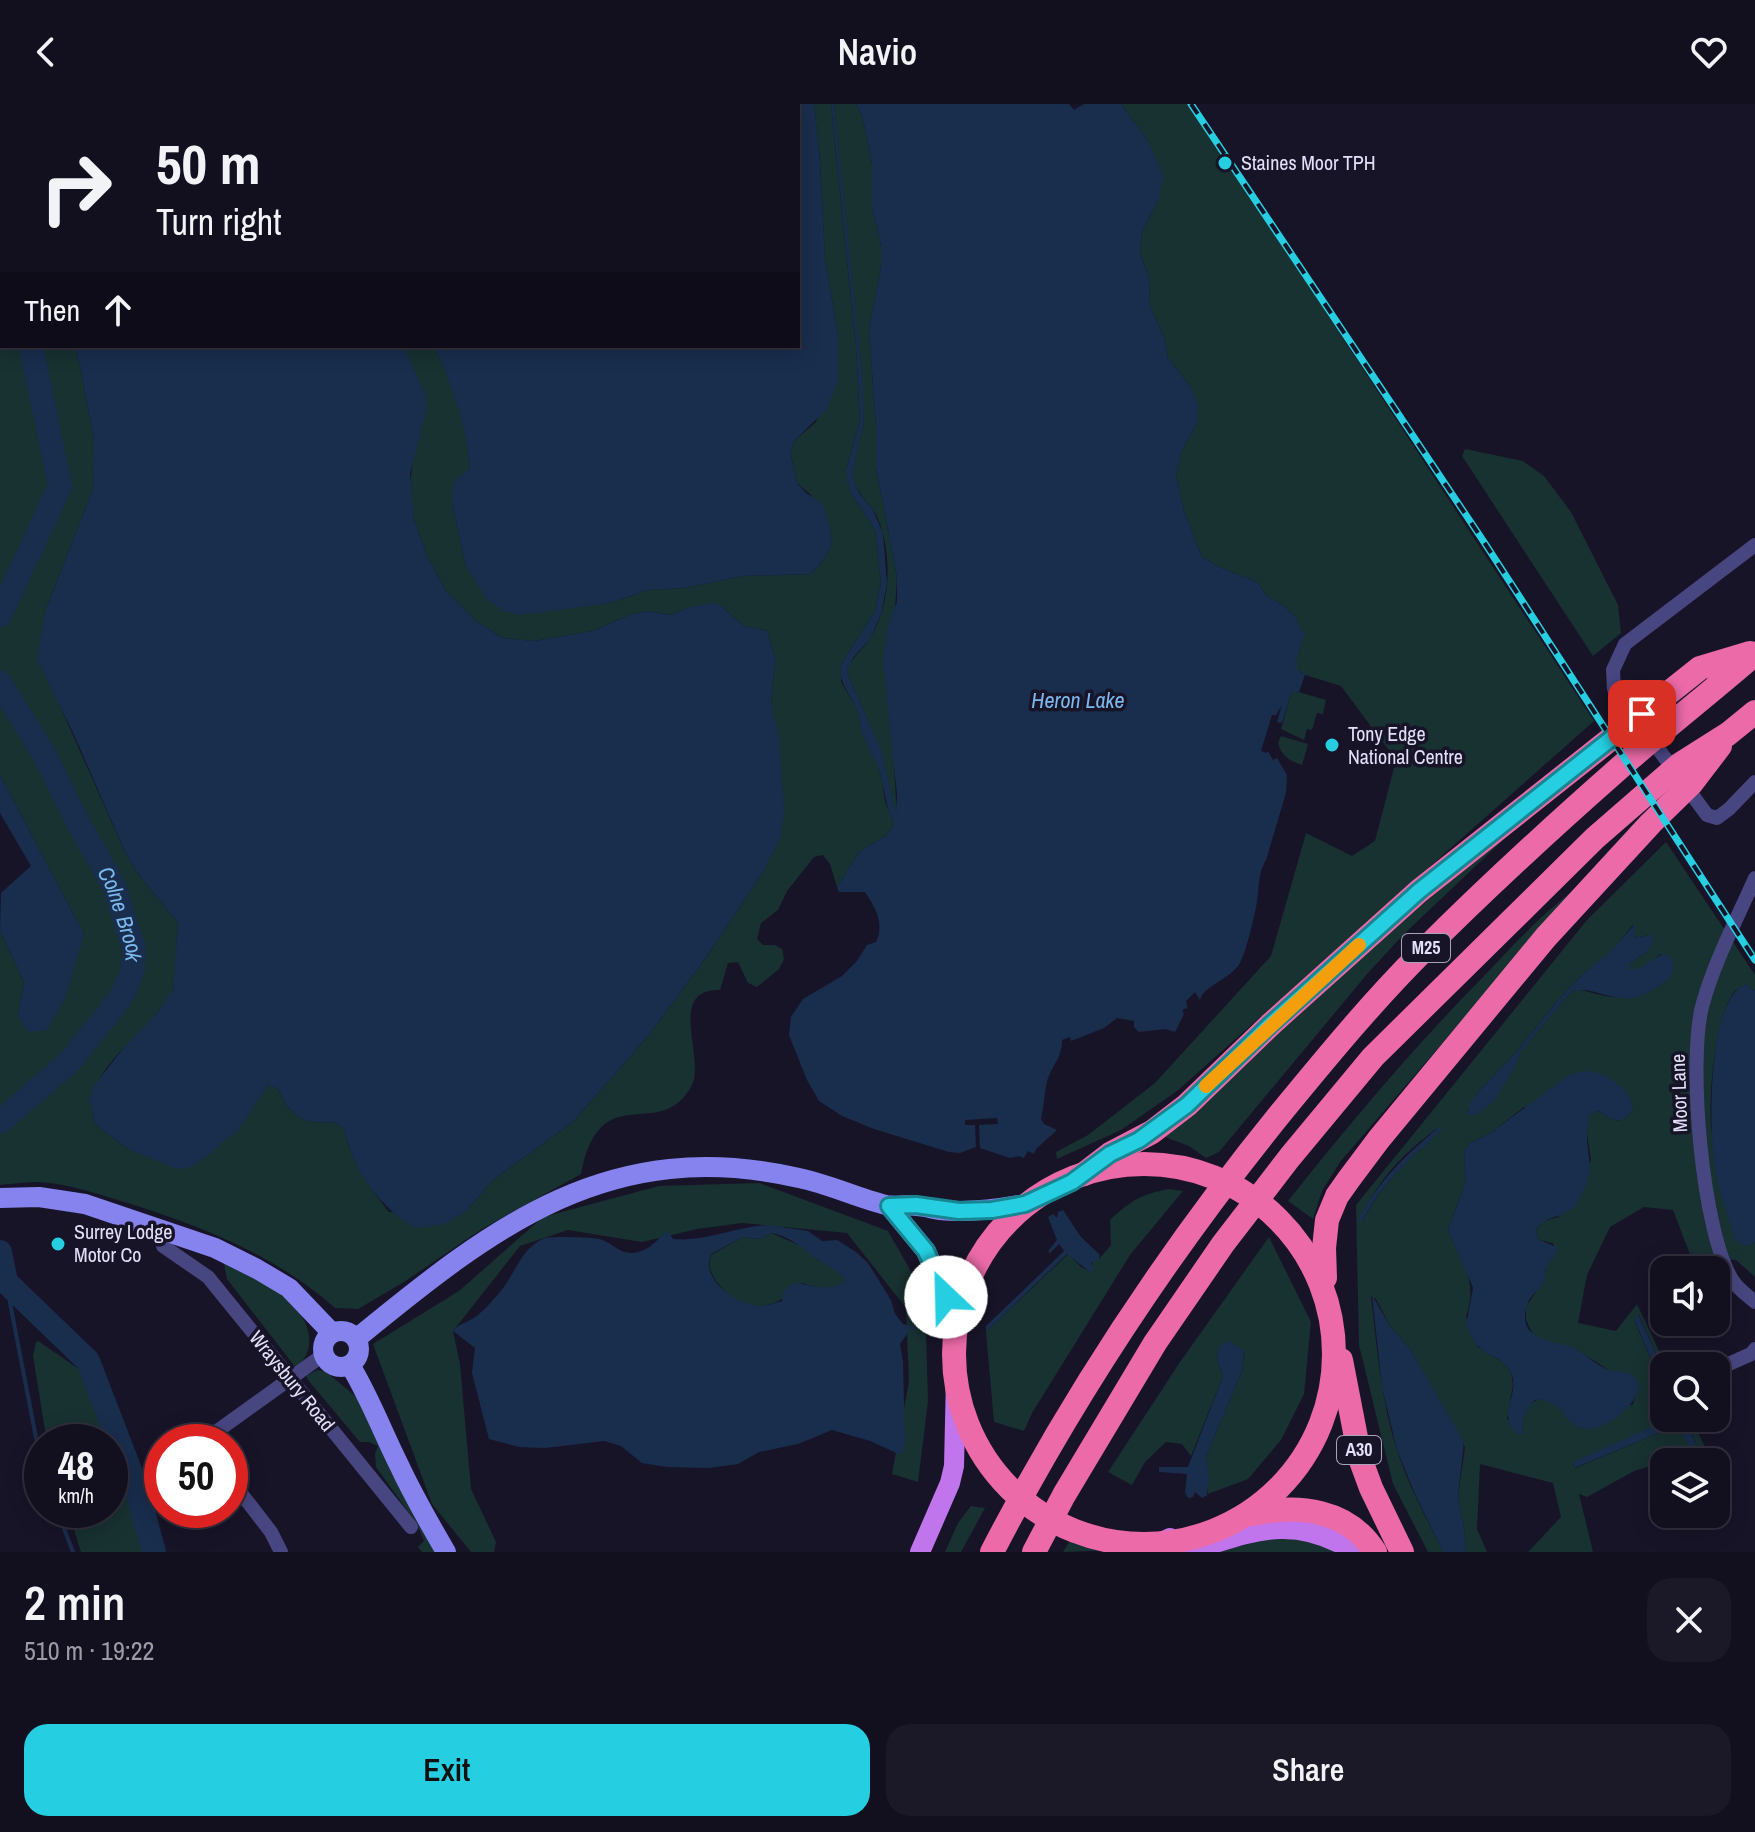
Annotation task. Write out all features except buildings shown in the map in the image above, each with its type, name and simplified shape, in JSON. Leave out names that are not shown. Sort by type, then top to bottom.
[{"type":"highway","name":"M25","points":[[1072,1182],[1110,1154],[1152,1132],[1187,1105],[1271,1024],[1419,891],[1700,668],[1755,653]]},
{"type":"highway","name":"M25","points":[[992,1552],[1031,1477],[1117,1336],[1195,1223],[1325,1059],[1418,955],[1501,874],[1755,653]]},
{"type":"highway","name":"M25","points":[[1325,1306],[1324,1233],[1337,1196],[1379,1139],[1546,937],[1651,823],[1685,775],[1755,712]]},
{"type":"highway","name":"M25","points":[[1038,1544],[1155,1343],[1223,1244],[1373,1057],[1595,838],[1637,802],[1685,775]]},
{"type":"highway","points":[[1177,1166],[1200,1172],[1286,1223],[1298,1234],[1317,1272],[1335,1342],[1328,1411],[1312,1455],[1298,1473],[1280,1490],[1239,1517],[1178,1545],[1103,1539],[1074,1531],[1035,1509],[1004,1479],[984,1453],[956,1378],[955,1318],[963,1279],[978,1250],[1003,1221],[1025,1204],[1072,1182],[1129,1167],[1177,1166]]},
{"type":"highway","name":"A30","points":[[1335,1342],[1344,1370],[1360,1458],[1402,1552]]},
{"type":"highway","points":[[1239,1517],[1283,1509],[1325,1513],[1350,1526],[1375,1552]]},
{"type":"main road","points":[[356,1339],[460,1258],[524,1215],[587,1187],[631,1174],[700,1165],[730,1166],[800,1178],[889,1206],[916,1205],[959,1211],[992,1210],[1025,1204]]},
{"type":"main road","points":[[3,1198],[39,1197],[85,1204],[215,1248],[289,1288],[332,1333]]},
{"type":"main road","points":[[889,1206],[926,1251],[955,1318]]},
{"type":"main road","points":[[346,1331],[356,1339],[359,1351],[350,1365],[331,1365],[323,1355],[324,1342],[332,1333],[346,1331]]},
{"type":"main road","points":[[350,1365],[373,1404],[422,1511],[446,1552]]},
{"type":"main road","points":[[920,1552],[950,1483],[954,1466],[956,1378]]},
{"type":"main road","points":[[1141,1552],[1284,1528],[1325,1535],[1355,1552]]},
{"type":"street","points":[[1755,545],[1625,644],[1613,670],[1614,689],[1707,815],[1717,818],[1755,782]]},
{"type":"street","name":"Moor Lane","points":[[1753,883],[1702,1005],[1695,1059],[1699,1126],[1711,1213],[1723,1262],[1734,1283],[1755,1302]]},
{"type":"street","name":"Wraysbury Road","points":[[163,1246],[208,1277],[411,1527]]},
{"type":"street","points":[[1730,1363],[1755,1349]]},
{"type":"street","points":[[226,1424],[323,1355]]},
{"type":"street","points":[[248,1502],[271,1532],[281,1552]]},
{"type":"green space","points":[[814,104],[831,104],[856,347],[860,421],[847,467],[851,493],[875,530],[881,583],[875,611],[842,663],[841,682],[856,707],[863,735],[875,756],[885,801],[894,824],[887,835],[859,852],[837,887],[830,864],[823,855],[814,857],[787,891],[778,910],[761,923],[757,939],[763,945],[775,945],[782,949],[784,959],[779,969],[757,987],[748,983],[738,962],[728,963],[720,990],[704,993],[695,1001],[691,1028],[695,1075],[691,1087],[678,1103],[663,1111],[616,1118],[602,1127],[590,1144],[581,1174],[482,1229],[358,1309],[335,1308],[312,1289],[261,1257],[207,1231],[150,1210],[58,1184],[0,1185],[0,931],[24,982],[18,1015],[84,934],[0,775],[0,348],[75,348],[94,441],[93,489],[45,612],[60,706],[125,852],[141,878],[178,923],[172,991],[152,1019],[102,1074],[92,1106],[95,1124],[128,1149],[235,1131],[268,1085],[278,1089],[288,1107],[300,1118],[335,1122],[344,1129],[356,1163],[389,1212],[467,1210],[494,1179],[572,1123],[649,1035],[710,952],[763,872],[781,835],[771,703],[775,658],[767,631],[744,626],[721,606],[687,608],[671,615],[648,611],[632,614],[593,631],[534,641],[503,638],[477,622],[446,591],[428,558],[414,519],[410,485],[414,450],[412,369],[404,348],[435,348],[454,389],[465,426],[470,468],[452,504],[466,567],[575,607],[610,603],[648,590],[684,588],[743,576],[810,574],[831,547],[830,527],[811,495],[797,483],[790,452],[795,440],[816,422],[836,356],[838,334],[825,259]]},
{"type":"green space","points":[[834,104],[856,104],[862,116],[872,164],[872,207],[881,246],[881,267],[869,330],[876,468],[897,577],[895,610],[888,625],[887,699],[892,729],[897,817],[891,803],[881,750],[847,673],[879,619],[888,567],[879,521],[853,476],[864,422]]},
{"type":"green space","points":[[1121,104],[1189,104],[1594,721],[1177,1091],[1121,1130],[1057,1159],[1056,1152],[1088,1135],[1155,1083],[1271,956],[1306,833],[1352,856],[1375,841],[1396,760],[1341,686],[1297,670],[1304,632],[1300,630],[1296,617],[1267,596],[1257,582],[1202,557],[1184,511],[1176,475],[1182,451],[1197,423],[1191,387],[1168,358],[1164,337],[1150,306],[1149,278],[1140,253],[1142,232],[1158,201],[1148,141]]},
{"type":"green space","points":[[1465,449],[1523,461],[1544,476],[1571,512],[1618,605],[1621,633],[1593,656],[1462,456]]},
{"type":"green space","points":[[1292,690],[1326,700],[1323,714],[1317,713],[1312,730],[1307,729],[1304,740],[1281,729]]},
{"type":"green space","points":[[1281,736],[1308,744],[1302,765],[1290,760],[1281,751],[1278,743]]},
{"type":"green space","points":[[1499,840],[1502,841],[1403,935],[1368,973],[1219,1152],[1206,1158],[1189,1146],[1165,1137],[1360,957]]},
{"type":"green space","points":[[1666,842],[1755,975],[1755,991],[1746,984],[1735,991],[1722,1020],[1711,1086],[1711,1127],[1724,1180],[1747,1246],[1755,1242],[1755,1277],[1736,1260],[1730,1260],[1730,1256],[1691,1256],[1673,1210],[1644,1207],[1610,1227],[1587,1275],[1578,1323],[1616,1331],[1637,1304],[1659,1352],[1656,1352],[1639,1315],[1635,1322],[1650,1357],[1650,1428],[1573,1465],[1575,1468],[1661,1432],[1683,1432],[1696,1443],[1691,1432],[1698,1432],[1706,1448],[1650,1448],[1650,1466],[1634,1471],[1587,1497],[1579,1494],[1593,1552],[1528,1552],[1561,1517],[1553,1483],[1480,1464],[1477,1529],[1487,1552],[1466,1552],[1458,1495],[1465,1447],[1410,1349],[1390,1326],[1376,1299],[1371,1296],[1380,1374],[1397,1450],[1443,1552],[1428,1552],[1393,1484],[1359,1345],[1356,1205],[1587,920]],"holes":[[[1633,925],[1634,938],[1650,935],[1647,952],[1630,963],[1630,970],[1640,970],[1661,954],[1665,982],[1625,998],[1572,991],[1466,1113],[1477,1093],[1511,1058],[1560,998],[1611,952]],[[1524,1107],[1633,1110],[1621,1120],[1612,1119],[1599,1111],[1590,1114],[1586,1127],[1591,1160],[1558,1217],[1542,1222],[1536,1230],[1538,1239],[1554,1244],[1544,1281],[1526,1306],[1526,1320],[1533,1335],[1546,1342],[1576,1349],[1610,1371],[1629,1374],[1636,1380],[1633,1404],[1583,1429],[1545,1399],[1531,1404],[1526,1410],[1523,1433],[1507,1419],[1513,1385],[1511,1372],[1504,1363],[1478,1347],[1466,1316],[1469,1282],[1448,1230],[1466,1181],[1464,1152],[1469,1144],[1492,1132]],[[1439,1127],[1387,1184],[1362,1222],[1374,1194],[1392,1168]]]},
{"type":"green space","points":[[1576,888],[1340,1162],[1322,1191],[1313,1219],[1288,1201],[1433,1030],[1528,930]]},
{"type":"green space","points":[[759,1183],[888,1231],[925,1296],[928,1402],[918,1482],[892,1474],[909,1381],[906,1308],[847,1233],[742,1223],[697,1229],[642,1242],[568,1230],[520,1246],[453,1331],[460,1364],[471,1489],[496,1542],[494,1552],[471,1552],[432,1504],[373,1344],[459,1291],[543,1217],[659,1186]]},
{"type":"green space","points":[[1169,1189],[1183,1191],[1130,1255],[1032,1413],[1024,1431],[994,1422],[986,1332],[1068,1254],[1091,1272],[1093,1260],[1099,1259],[1111,1245],[1110,1220],[1137,1199]]},
{"type":"green space","points":[[771,1233],[808,1249],[847,1280],[825,1288],[802,1283],[780,1300],[763,1306],[754,1306],[735,1298],[712,1274],[711,1255],[743,1237],[759,1239]]},
{"type":"green space","points":[[1269,1237],[1311,1322],[1304,1394],[1281,1440],[1248,1479],[1208,1494],[1206,1456],[1242,1371],[1244,1351],[1218,1350],[1217,1360],[1223,1376],[1191,1456],[1182,1444],[1166,1442],[1145,1462],[1132,1485],[1108,1472],[1180,1362]]},
{"type":"green space","points":[[223,1259],[273,1284],[296,1307],[307,1327],[309,1348],[296,1368],[227,1279]]},
{"type":"green space","points":[[36,1342],[79,1369],[98,1392],[109,1424],[44,1424],[33,1356]]},
{"type":"green space","points":[[317,1370],[325,1371],[365,1404],[437,1552],[422,1552],[418,1547],[424,1541],[417,1524],[376,1467],[378,1446],[360,1442],[308,1380],[306,1376]]},
{"type":"green space","points":[[128,1481],[142,1522],[144,1552],[81,1552],[74,1528],[128,1528]]},
{"type":"green space","points":[[971,1506],[985,1508],[961,1552],[945,1552],[958,1523]]},
{"type":"green space","points":[[1278,1536],[1316,1541],[1340,1552],[1218,1552]]},
{"type":"green space","points":[[1071,1539],[1092,1549],[1116,1550],[1063,1552]]},
{"type":"water","points":[[800,104],[814,104],[825,259],[838,334],[838,382],[826,410],[795,440],[790,452],[797,483],[822,503],[830,527],[831,547],[810,574],[743,576],[684,588],[648,590],[610,603],[520,615],[504,611],[487,599],[466,567],[452,504],[454,481],[470,468],[458,406],[435,348],[800,348]]},
{"type":"water","name":"Heron Lake","points":[[831,104],[834,104],[862,373],[864,422],[853,476],[858,491],[873,510],[883,533],[887,584],[881,614],[870,639],[853,658],[847,673],[881,749],[896,814],[897,795],[883,661],[888,625],[897,602],[897,577],[876,468],[869,330],[881,267],[881,246],[872,207],[872,164],[862,116],[856,104],[1069,104],[1074,110],[1084,104],[1121,104],[1148,141],[1164,177],[1158,201],[1142,232],[1140,253],[1149,278],[1150,306],[1164,337],[1168,358],[1191,387],[1198,405],[1197,423],[1182,451],[1176,475],[1184,511],[1202,557],[1257,582],[1267,596],[1296,617],[1300,629],[1305,632],[1297,658],[1297,670],[1305,675],[1299,692],[1292,691],[1282,723],[1277,722],[1282,705],[1276,715],[1272,715],[1261,751],[1268,751],[1273,760],[1277,758],[1287,775],[1286,793],[1259,880],[1252,925],[1240,963],[1207,990],[1200,1000],[1195,992],[1186,1001],[1188,1011],[1187,1008],[1182,1010],[1184,1014],[1175,1032],[1166,1029],[1139,1032],[1134,1027],[1134,1021],[1117,1018],[1104,1028],[1071,1041],[1070,1037],[1062,1040],[1047,1082],[1041,1119],[1044,1124],[1057,1130],[1034,1154],[1028,1151],[1024,1158],[1010,1158],[980,1148],[979,1125],[998,1124],[997,1118],[965,1120],[965,1125],[975,1125],[976,1147],[960,1153],[874,1129],[842,1116],[819,1101],[789,1035],[791,1017],[803,999],[842,976],[867,945],[876,942],[879,922],[865,892],[839,892],[837,887],[859,852],[887,835],[894,824],[879,769],[841,674],[842,663],[875,611],[881,583],[875,530],[851,493],[846,478],[860,421],[856,347]]},
{"type":"water","points":[[75,348],[404,348],[426,396],[426,412],[410,474],[414,519],[428,558],[446,591],[477,622],[503,638],[534,641],[593,631],[632,614],[648,611],[671,615],[712,603],[721,606],[744,626],[767,631],[775,658],[771,703],[779,739],[784,812],[781,836],[763,872],[710,952],[649,1035],[572,1123],[494,1179],[467,1210],[445,1224],[415,1228],[402,1219],[369,1186],[354,1159],[344,1129],[335,1122],[300,1118],[288,1107],[278,1089],[268,1085],[238,1130],[195,1165],[183,1169],[128,1149],[95,1124],[89,1099],[93,1087],[125,1046],[158,1012],[173,989],[178,923],[141,878],[125,852],[37,659],[45,612],[93,489],[94,441]]},
{"type":"water","points":[[0,775],[84,934],[65,999],[47,1030],[28,1032],[18,1015],[24,982],[0,931],[1,893],[31,866],[0,813]]},
{"type":"water","points":[[1635,924],[1634,938],[1650,935],[1654,940],[1647,952],[1630,963],[1630,970],[1658,956],[1668,955],[1673,966],[1668,979],[1643,995],[1632,998],[1572,991],[1520,1052],[1515,1067],[1495,1100],[1476,1115],[1467,1115],[1477,1093],[1511,1058],[1560,998]]},
{"type":"water","points":[[1746,984],[1755,991],[1755,1242],[1747,1246],[1736,1241],[1724,1205],[1715,1168],[1712,1127],[1713,1068],[1723,1014],[1733,995]]},
{"type":"water","points":[[1587,1071],[1603,1075],[1623,1088],[1633,1110],[1621,1120],[1612,1119],[1599,1111],[1590,1114],[1587,1126],[1588,1179],[1572,1209],[1544,1222],[1536,1230],[1538,1239],[1558,1248],[1547,1265],[1545,1280],[1528,1301],[1525,1317],[1527,1327],[1540,1338],[1570,1346],[1611,1371],[1627,1373],[1636,1379],[1639,1387],[1636,1396],[1620,1415],[1596,1428],[1578,1427],[1551,1403],[1535,1400],[1526,1411],[1523,1433],[1519,1435],[1508,1419],[1513,1388],[1510,1371],[1504,1363],[1480,1348],[1466,1326],[1473,1288],[1448,1230],[1466,1181],[1464,1152],[1469,1144],[1492,1132],[1569,1075]]},
{"type":"water","points":[[1439,1127],[1442,1130],[1397,1172],[1362,1222],[1358,1221],[1393,1170]]},
{"type":"water","points":[[1063,1210],[1081,1237],[1100,1255],[1091,1263],[1094,1268],[1091,1273],[1067,1254],[986,1332],[986,1326],[1064,1251],[1059,1244],[1050,1253],[1048,1251],[1057,1240],[1048,1217],[1053,1214],[1057,1218],[1058,1212]]},
{"type":"water","points":[[756,1226],[808,1231],[822,1241],[837,1240],[856,1252],[868,1263],[891,1300],[895,1314],[903,1324],[915,1327],[900,1344],[905,1444],[901,1455],[870,1441],[832,1430],[798,1444],[759,1452],[738,1464],[708,1468],[642,1463],[621,1446],[604,1441],[545,1448],[519,1447],[489,1439],[472,1373],[475,1348],[453,1331],[489,1304],[537,1242],[549,1237],[596,1238],[630,1253],[648,1248],[668,1231],[673,1239],[685,1239]],"holes":[[[771,1233],[797,1244],[846,1280],[833,1287],[793,1283],[784,1291],[782,1301],[770,1305],[748,1304],[730,1295],[711,1273],[711,1254],[743,1237],[759,1239]]]},
{"type":"water","points":[[1372,1295],[1390,1326],[1410,1349],[1464,1442],[1458,1495],[1466,1552],[1443,1552],[1397,1450],[1382,1387]]},
{"type":"water","points":[[1638,1314],[1655,1352],[1650,1352],[1650,1357],[1635,1321]]},
{"type":"water","points":[[1227,1340],[1244,1351],[1242,1371],[1206,1456],[1209,1479],[1207,1495],[1202,1498],[1195,1492],[1193,1497],[1188,1498],[1185,1492],[1187,1474],[1159,1472],[1159,1467],[1188,1467],[1223,1376],[1217,1360],[1218,1350]]},
{"type":"water","points":[[1650,1428],[1650,1432],[1661,1432],[1574,1468],[1574,1462]]},
{"type":"water","points":[[1682,1432],[1690,1432],[1696,1444],[1689,1446]]},
{"type":"waterway","name":"Colne Brook","points":[[0,615],[60,486],[31,348]]},
{"type":"waterway","name":"Colne Brook","points":[[0,683],[44,754],[114,886],[134,949],[133,969],[122,996],[70,1061],[0,1122]]},
{"type":"waterway","name":"Colne Brook","points":[[0,1252],[6,1282],[88,1361],[136,1486],[154,1552]]},
{"type":"waterway","points":[[6,1282],[33,1424]]},
{"type":"waterway","points":[[64,1528],[73,1552]]},
{"type":"railway","points":[[1191,104],[1484,542],[1755,960]]},
{"type":"slow traffic","points":[[1206,1086],[1359,945]]},
{"type":"place","name":"Staines Moor TPH","points":[[1225,163]]},
{"type":"place","name":"Tony Edge National Centre","points":[[1332,745]]},
{"type":"place","name":"Surrey Lodge Motor Co","points":[[58,1244]]},
{"type":"route","points":[[946,1297],[926,1251],[889,1206],[916,1205],[959,1211],[992,1210],[1025,1204],[1072,1182],[1110,1154],[1152,1132],[1187,1105],[1271,1024],[1419,891],[1642,714]]}]
